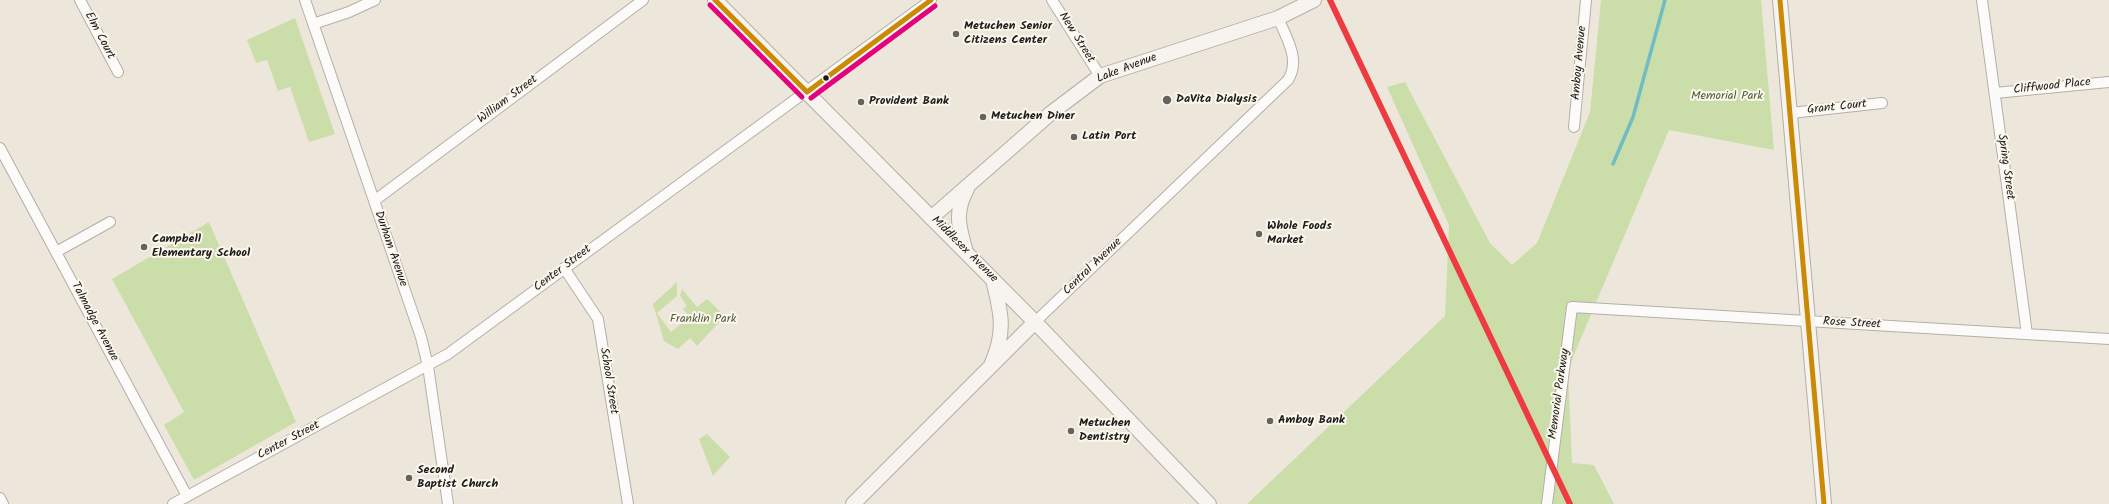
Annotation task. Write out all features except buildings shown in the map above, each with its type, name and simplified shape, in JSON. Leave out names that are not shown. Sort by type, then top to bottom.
[{"type":"street","name":"Elm Court","points":[[80,0],[118,72]]},
{"type":"street","name":"Durham Avenue","points":[[305,0],[420,337],[428,366],[448,504]]},
{"type":"street","points":[[313,24],[349,12],[375,0]]},
{"type":"street","name":"William Street","points":[[374,201],[643,0]]},
{"type":"street","name":"Middlesex Avenue","points":[[715,0],[1035,322],[1209,504]]},
{"type":"street","name":"Center Street","points":[[173,504],[448,354],[667,192],[807,92],[931,0]]},
{"type":"street","name":"New Street","points":[[1052,0],[1100,76]]},
{"type":"street","name":"Lake Avenue","points":[[931,218],[1051,112],[1100,76],[1278,18],[1314,0]]},
{"type":"street","name":"Amboy Avenue","points":[[1574,127],[1586,0]]},
{"type":"street","points":[[1780,0],[1824,504]]},
{"type":"street","name":"Spring Street","points":[[1982,0],[2027,334]]},
{"type":"street","name":"Central Avenue","points":[[853,504],[989,370],[1035,322],[1288,80],[1293,70],[1294,58],[1278,18]]},
{"type":"street","name":"Cliffwood Place","points":[[1995,93],[2109,82]]},
{"type":"street","name":"Grant Court","points":[[1791,113],[1882,103]]},
{"type":"street","name":"Talmadge Avenue","points":[[0,148],[187,496]]},
{"type":"street","points":[[967,254],[961,234],[958,214],[961,200],[969,185]]},
{"type":"street","points":[[56,252],[110,222]]},
{"type":"street","name":"School Street","points":[[564,268],[598,319],[628,504]]},
{"type":"street","points":[[989,370],[998,350],[1002,327],[1001,310],[993,280]]},
{"type":"street","name":"Rose Street","points":[[1572,307],[2109,339]]},
{"type":"street","name":"Memorial Parkway","points":[[1547,504],[1572,307]]},
{"type":"street","points":[[0,498],[3,504]]},
{"type":"green space","name":"Memorial Park","points":[[1601,0],[1761,0],[1774,150],[1669,130],[1568,369],[1572,463],[1594,465],[1614,504],[1247,504],[1445,316],[1449,225],[1387,87],[1405,82],[1490,243],[1512,265],[1537,243],[1590,112]]},
{"type":"green space","points":[[295,18],[335,134],[309,142],[290,87],[278,91],[267,60],[256,63],[247,40]]},
{"type":"green space","points":[[209,222],[296,422],[194,480],[164,425],[184,412],[112,279]]},
{"type":"green space","name":"Franklin Park","points":[[677,282],[677,296],[657,313],[671,332],[689,317],[683,309],[687,306],[680,296],[682,289],[697,307],[707,299],[725,316],[697,346],[690,338],[678,349],[664,341],[653,304]]},
{"type":"green space","points":[[707,434],[730,457],[713,476],[699,439]]},
{"type":"waterway","points":[[1613,164],[1633,117],[1665,0]]},
{"type":"transit line","points":[[715,0],[807,92]]},
{"type":"transit line","points":[[807,92],[931,0]]},
{"type":"transit line","points":[[1330,0],[1570,504]]},
{"type":"transit line","points":[[1780,0],[1824,504]]},
{"type":"transit line","points":[[710,5],[802,97]]},
{"type":"transit line","points":[[811,98],[935,6]]},
{"type":"place","name":"Metuchen Senior Citizens Center","points":[[956,34]]},
{"type":"place","name":"DaVita Dialysis","points":[[1167,100]]},
{"type":"place","name":"Provident Bank","points":[[861,102]]},
{"type":"place","name":"Metuchen Diner","points":[[983,117]]},
{"type":"place","name":"Latin Port","points":[[1074,137]]},
{"type":"place","name":"Whole Foods Market","points":[[1259,234]]},
{"type":"place","name":"Campbell Elementary School","points":[[144,247]]},
{"type":"place","name":"Amboy Bank","points":[[1270,421]]},
{"type":"place","name":"Metuchen Dentistry","points":[[1071,431]]},
{"type":"place","name":"Second Baptist Church","points":[[409,478]]}]
